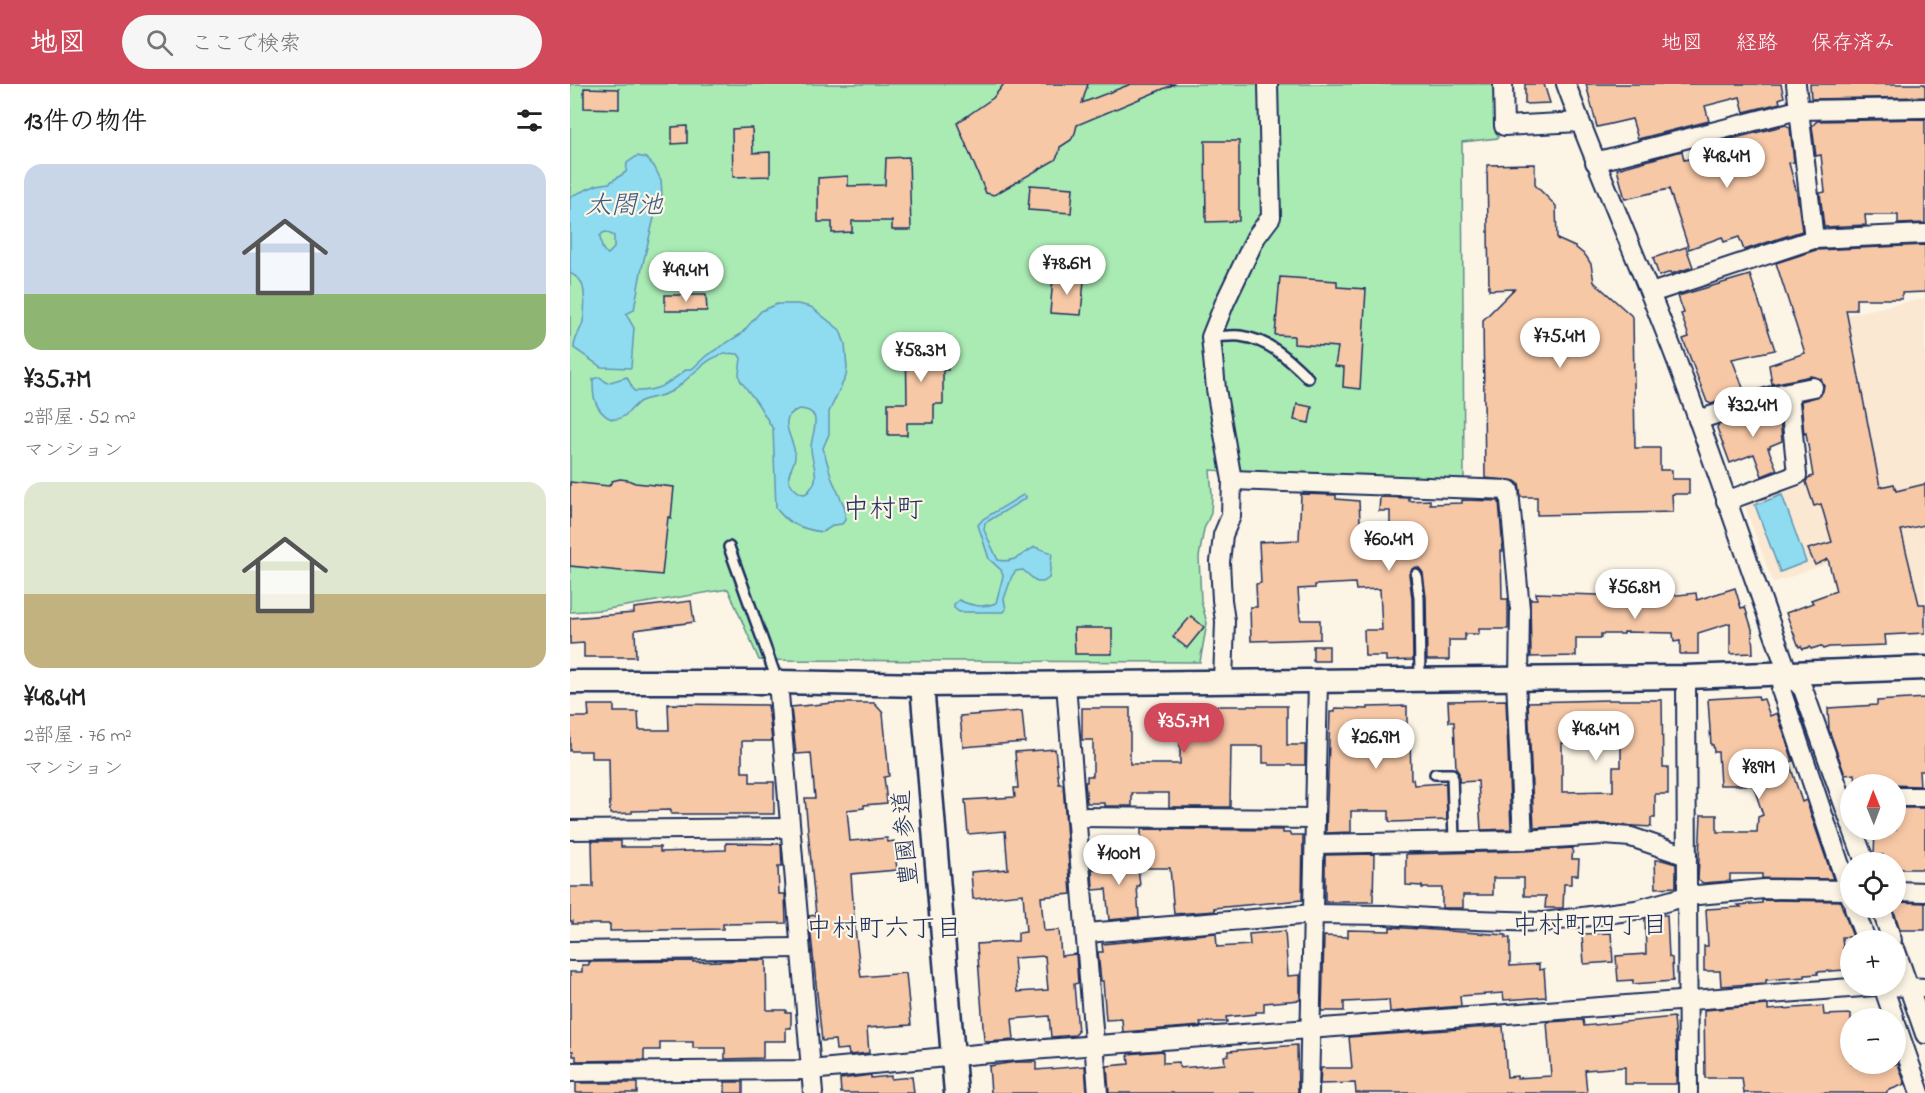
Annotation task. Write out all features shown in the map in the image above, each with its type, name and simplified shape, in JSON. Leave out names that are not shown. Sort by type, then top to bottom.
[{"type":"street","points":[[1223,682],[1225,621],[1220,562],[1224,535],[1231,516],[1232,480],[1216,389],[1211,337],[1256,237],[1271,217],[1268,84]]},
{"type":"street","points":[[1503,84],[1504,126],[1580,122]]},
{"type":"street","points":[[1566,84],[1595,162],[1651,293],[1788,673],[1803,688],[1840,781]]},
{"type":"street","points":[[1796,84],[1814,239]]},
{"type":"street","points":[[1595,162],[1798,110],[1925,108]]},
{"type":"street","points":[[1651,293],[1814,239],[1925,234]]},
{"type":"street","points":[[1698,420],[1789,392],[1813,387]]},
{"type":"street","points":[[1726,501],[1797,475],[1789,392]]},
{"type":"street","points":[[1232,480],[1509,490],[1520,609],[1517,679],[1523,840]]},
{"type":"street","points":[[570,682],[1066,684],[1686,677],[1925,669]]},
{"type":"street","points":[[1788,673],[1780,690],[1840,865]]},
{"type":"street","points":[[1686,677],[1688,1093]]},
{"type":"street","points":[[1309,1093],[1318,681]]},
{"type":"street","points":[[778,682],[813,1093]]},
{"type":"street","points":[[1066,684],[1098,1093]]},
{"type":"street","name":"豊國参道","points":[[922,685],[956,1093]]},
{"type":"street","points":[[1906,797],[1925,798]]},
{"type":"street","points":[[1076,817],[1315,819]]},
{"type":"street","points":[[570,830],[790,828]]},
{"type":"street","points":[[1315,844],[1523,840],[1604,835],[1631,837],[1687,856]]},
{"type":"street","points":[[1087,933],[1313,914],[1544,922],[1636,910],[1687,896],[1764,889],[1840,896]]},
{"type":"street","points":[[1906,891],[1925,892]]},
{"type":"street","points":[[570,951],[800,948]]},
{"type":"street","points":[[1908,987],[1925,1034]]},
{"type":"street","points":[[570,1072],[810,1070],[953,1056],[1840,988]]},
{"type":"street","points":[[1906,1053],[1920,1093]]},
{"type":"lane","points":[[1211,337],[1241,336],[1271,346],[1287,356],[1308,378]]},
{"type":"lane","points":[[729,547],[778,682]]},
{"type":"lane","points":[[1416,574],[1419,598],[1420,680]]},
{"type":"lane","points":[[1435,774],[1452,774],[1454,841]]},
{"type":"shaded area","points":[[1925,298],[1925,602],[1911,603],[1844,620],[1831,578],[1850,573],[1846,557],[1773,583],[1743,501],[1833,468],[1808,323]]},
{"type":"green space","points":[[570,84],[1497,84],[1498,138],[1462,142],[1464,480],[1379,481],[1210,470],[1211,513],[1204,529],[1199,557],[1201,601],[1207,623],[1200,662],[759,660],[728,589],[602,610],[570,612]]},
{"type":"water","name":"太閤池","points":[[637,156],[646,158],[654,166],[661,180],[662,194],[658,201],[634,310],[626,314],[634,328],[631,368],[601,367],[574,348],[583,321],[584,291],[578,278],[570,273],[570,199],[571,196],[597,185],[609,183],[626,172],[627,163]],"holes":[[[606,232],[614,236],[614,248],[608,254],[603,249],[600,236]]]},
{"type":"water","points":[[777,304],[798,304],[811,307],[840,330],[845,344],[846,376],[829,412],[829,434],[823,448],[832,479],[845,508],[845,520],[842,524],[834,525],[823,532],[796,525],[776,508],[773,429],[740,380],[741,358],[738,354],[718,356],[710,360],[672,391],[641,401],[619,419],[605,415],[598,407],[594,397],[593,379],[600,377],[607,383],[627,377],[634,391],[663,386],[687,369],[692,369],[707,355],[741,334],[761,311]],"holes":[[[799,409],[807,410],[815,418],[811,448],[815,479],[809,491],[804,494],[799,493],[789,479],[795,451],[787,424],[791,413]]]},
{"type":"water","points":[[1023,495],[1026,498],[985,523],[984,530],[998,560],[1014,559],[1035,547],[1052,553],[1049,578],[1043,582],[1037,582],[1023,570],[1016,571],[1004,599],[1006,609],[1004,612],[959,612],[954,608],[954,604],[959,600],[977,606],[996,603],[1003,576],[1001,570],[989,559],[978,525],[983,519]]},
{"type":"water","points":[[1782,495],[1806,562],[1780,572],[1755,505]]},
{"type":"building","points":[[1004,84],[1088,84],[1082,103],[1131,84],[1175,84],[1077,125],[1071,140],[1060,147],[1055,160],[994,195],[986,193],[957,123],[993,98]]},
{"type":"building","points":[[1525,84],[1544,84],[1550,103],[1525,104]]},
{"type":"building","points":[[1586,84],[1781,84],[1784,97],[1779,99],[1780,103],[1744,112],[1740,97],[1705,106],[1709,121],[1638,139],[1632,119],[1597,127]]},
{"type":"building","points":[[1810,84],[1925,84],[1925,97],[1811,99]]},
{"type":"building","points":[[584,88],[619,89],[619,109],[584,108]]},
{"type":"building","points":[[1925,119],[1925,223],[1898,224],[1898,215],[1865,215],[1866,225],[1824,227],[1820,193],[1825,192],[1821,155],[1816,156],[1812,126],[1817,121]]},
{"type":"building","points":[[1786,125],[1790,128],[1794,162],[1789,163],[1797,194],[1802,231],[1744,250],[1739,237],[1724,242],[1722,237],[1689,249],[1669,189],[1625,199],[1617,169],[1682,151],[1684,160],[1718,152],[1716,143]]},
{"type":"building","points":[[687,126],[687,143],[672,144],[672,127]]},
{"type":"building","points":[[752,128],[753,153],[770,152],[770,176],[733,177],[732,129]]},
{"type":"building","points":[[1205,141],[1239,141],[1239,221],[1206,222]]},
{"type":"building","points":[[909,157],[911,230],[892,230],[892,221],[852,221],[852,232],[832,233],[832,222],[818,222],[818,178],[848,176],[848,186],[885,185],[886,158]]},
{"type":"building","points":[[1535,164],[1535,185],[1556,206],[1557,239],[1575,247],[1586,256],[1591,264],[1594,282],[1633,317],[1635,448],[1660,448],[1660,470],[1672,470],[1672,479],[1689,479],[1689,494],[1672,494],[1673,512],[1537,515],[1537,497],[1521,497],[1519,484],[1515,481],[1485,478],[1483,320],[1514,289],[1489,290],[1487,165]]},
{"type":"building","points":[[1030,185],[1073,188],[1071,213],[1028,210]]},
{"type":"building","points":[[1925,245],[1925,292],[1902,293],[1902,299],[1856,299],[1856,310],[1846,310],[1880,487],[1894,484],[1896,491],[1925,484],[1925,525],[1901,530],[1919,604],[1925,604],[1925,633],[1885,635],[1886,645],[1823,649],[1821,646],[1803,649],[1799,647],[1786,613],[1813,603],[1811,600],[1836,591],[1828,559],[1815,565],[1808,549],[1832,542],[1821,504],[1814,506],[1806,482],[1813,476],[1806,433],[1804,434],[1801,401],[1820,396],[1824,385],[1821,379],[1811,376],[1772,384],[1769,365],[1805,353],[1776,263],[1816,250]]},
{"type":"building","points":[[1686,247],[1693,267],[1659,276],[1653,258]]},
{"type":"building","points":[[1750,275],[1775,350],[1732,359],[1745,393],[1711,404],[1707,402],[1683,339],[1689,337],[1678,296]]},
{"type":"building","points":[[1280,277],[1337,281],[1337,287],[1366,289],[1360,389],[1343,387],[1344,367],[1335,366],[1338,347],[1294,344],[1294,336],[1275,335]]},
{"type":"building","points":[[1053,278],[1084,280],[1081,315],[1050,313]]},
{"type":"building","points":[[665,295],[706,295],[707,311],[665,311]]},
{"type":"building","points":[[906,336],[949,336],[948,370],[943,370],[943,404],[934,404],[934,423],[907,423],[907,435],[888,435],[888,403],[907,403]]},
{"type":"building","points":[[1297,404],[1312,407],[1309,423],[1294,420]]},
{"type":"building","points":[[1779,406],[1782,441],[1768,448],[1777,470],[1762,476],[1754,454],[1730,463],[1717,428],[1718,425]]},
{"type":"building","points":[[620,479],[674,487],[671,518],[668,517],[662,575],[570,566],[570,482],[609,486],[612,481]]},
{"type":"building","points":[[1301,494],[1336,495],[1336,499],[1359,501],[1361,542],[1390,540],[1390,511],[1379,511],[1380,497],[1409,498],[1409,501],[1430,500],[1430,504],[1462,503],[1462,500],[1499,501],[1503,551],[1501,551],[1502,599],[1508,599],[1508,629],[1479,629],[1479,634],[1465,634],[1465,640],[1449,640],[1449,660],[1427,660],[1426,597],[1423,573],[1416,567],[1409,574],[1412,598],[1413,660],[1386,661],[1386,656],[1365,656],[1364,630],[1382,630],[1380,589],[1356,590],[1355,583],[1315,585],[1315,588],[1298,589],[1301,620],[1320,620],[1320,639],[1251,641],[1250,607],[1257,607],[1256,584],[1261,583],[1259,542],[1299,540]]},
{"type":"building","points":[[1735,588],[1741,608],[1745,607],[1752,629],[1753,653],[1730,654],[1730,623],[1698,633],[1698,654],[1680,654],[1680,641],[1674,642],[1673,633],[1624,632],[1624,634],[1601,634],[1601,638],[1576,638],[1576,656],[1531,657],[1530,599],[1537,599],[1536,593],[1629,596],[1630,594],[1669,594],[1669,596],[1696,593],[1697,600]]},
{"type":"building","points":[[691,601],[694,622],[635,630],[636,657],[584,657],[584,643],[570,644],[570,618],[634,613],[634,608]]},
{"type":"building","points":[[1191,616],[1204,627],[1187,648],[1173,637]]},
{"type":"building","points":[[1074,628],[1112,628],[1112,654],[1075,654]]},
{"type":"building","points":[[1313,646],[1329,646],[1329,661],[1313,661]]},
{"type":"building","points":[[1758,696],[1759,700],[1764,699],[1770,716],[1777,713],[1793,761],[1789,762],[1802,802],[1806,800],[1833,879],[1762,878],[1762,874],[1730,874],[1730,881],[1703,883],[1698,880],[1701,815],[1717,815],[1717,832],[1757,832],[1758,817],[1763,815],[1753,785],[1720,785],[1718,752],[1714,752],[1713,745],[1711,745],[1708,699]]},
{"type":"building","points":[[1925,698],[1925,771],[1919,771],[1920,786],[1906,786],[1906,774],[1845,774],[1829,730],[1828,708],[1877,705],[1877,701]]},
{"type":"building","points":[[1506,700],[1511,829],[1481,830],[1478,781],[1459,782],[1459,773],[1456,769],[1454,722],[1449,722],[1448,701]]},
{"type":"building","points":[[1662,700],[1663,767],[1668,767],[1668,794],[1655,794],[1655,818],[1651,818],[1651,827],[1603,824],[1534,828],[1528,702]],"holes":[[[1589,732],[1621,732],[1621,767],[1613,767],[1613,791],[1562,792],[1562,743],[1589,742]]]},
{"type":"building","points":[[833,703],[874,703],[883,713],[889,776],[884,777],[887,803],[864,805],[864,808],[847,810],[850,841],[887,838],[888,842],[894,841],[897,870],[851,874],[855,929],[861,977],[906,973],[911,1025],[867,1028],[869,1053],[849,1055],[848,1049],[836,1050],[835,1040],[822,1041],[809,916],[816,915],[805,798],[815,798],[811,753],[796,754],[791,707]]},
{"type":"building","points":[[668,704],[768,705],[772,741],[742,741],[742,772],[750,772],[750,782],[774,782],[774,814],[671,814],[671,810],[610,814],[609,758],[591,758],[591,751],[570,751],[570,717],[589,717],[588,705],[614,705],[614,712],[638,712],[639,730],[669,730]]},
{"type":"building","points":[[1180,706],[1287,706],[1287,745],[1305,745],[1305,765],[1269,765],[1269,763],[1263,763],[1263,746],[1231,746],[1230,807],[1169,807],[1169,793],[1132,793],[1132,806],[1087,803],[1085,782],[1087,782],[1087,776],[1093,776],[1093,740],[1082,740],[1082,708],[1130,708],[1130,764],[1180,764]]},
{"type":"building","points":[[1407,706],[1411,779],[1414,785],[1446,783],[1447,820],[1392,822],[1389,821],[1389,811],[1351,811],[1351,832],[1326,833],[1330,712],[1335,712],[1335,708],[1368,709],[1368,707]]},
{"type":"building","points":[[1022,711],[1025,742],[963,747],[960,716]]},
{"type":"building","points":[[1055,749],[1059,784],[1063,784],[1071,894],[1041,897],[1044,931],[1059,930],[1061,956],[1076,954],[1078,983],[1074,984],[1078,1032],[1075,1035],[1051,1037],[1049,1016],[1012,1019],[1014,1040],[987,1042],[984,1040],[977,944],[1018,941],[1018,933],[1026,932],[1023,894],[973,899],[971,872],[1008,869],[1005,831],[968,834],[965,800],[1015,797],[1014,788],[1018,788],[1015,752]],"holes":[[[1045,956],[1048,990],[1017,992],[1014,958]]]},
{"type":"building","points":[[1906,808],[1925,808],[1925,869],[1906,869],[1906,852],[1874,852],[1875,840],[1906,840]]},
{"type":"building","points":[[1141,829],[1283,830],[1283,833],[1290,833],[1290,835],[1303,835],[1302,900],[1174,914],[1170,868],[1141,868]]},
{"type":"building","points":[[592,841],[621,841],[621,847],[660,847],[660,852],[726,850],[726,843],[781,844],[782,866],[778,866],[779,894],[785,894],[786,923],[723,924],[723,929],[610,931],[610,924],[572,924],[570,921],[570,887],[593,887]]},
{"type":"building","points":[[1573,848],[1572,859],[1579,859],[1578,875],[1571,875],[1571,884],[1564,884],[1563,908],[1545,908],[1546,896],[1524,896],[1524,878],[1493,878],[1493,895],[1463,895],[1463,908],[1442,908],[1442,888],[1406,885],[1406,854]]},
{"type":"building","points":[[1374,854],[1373,902],[1325,902],[1325,855]]},
{"type":"building","points":[[1137,856],[1140,886],[1137,886],[1139,917],[1109,920],[1106,889],[1093,890],[1092,869],[1105,868],[1104,859]]},
{"type":"building","points":[[1655,860],[1676,864],[1676,887],[1656,888]]},
{"type":"building","points":[[1762,900],[1840,901],[1840,918],[1846,918],[1850,930],[1840,930],[1840,970],[1817,972],[1818,974],[1805,975],[1805,977],[1766,980],[1766,983],[1721,986],[1720,971],[1704,971],[1704,946],[1708,946],[1706,909],[1762,903]]},
{"type":"building","points":[[1906,902],[1925,903],[1925,930],[1900,930],[1896,918],[1906,918]]},
{"type":"building","points":[[1667,915],[1669,957],[1672,958],[1673,981],[1633,984],[1633,980],[1618,981],[1616,956],[1646,954],[1645,919]]},
{"type":"building","points":[[1390,927],[1506,935],[1506,938],[1510,938],[1510,966],[1539,964],[1539,970],[1544,969],[1546,997],[1504,1000],[1503,993],[1460,996],[1461,1006],[1390,1012],[1389,1000],[1344,1002],[1344,1011],[1322,1011],[1324,936],[1348,937],[1348,930],[1390,931]]},
{"type":"building","points":[[1285,931],[1288,976],[1300,975],[1300,1000],[1264,1003],[1264,1012],[1226,1017],[1227,1022],[1200,1022],[1201,1026],[1123,1032],[1122,1019],[1106,1020],[1098,952],[1103,952],[1102,944],[1216,933],[1217,947],[1250,945],[1249,934]]},
{"type":"building","points":[[1611,933],[1613,962],[1584,964],[1582,934]]},
{"type":"building","points":[[766,960],[767,1010],[786,1010],[786,1013],[791,1013],[791,1028],[786,1028],[786,1041],[763,1041],[763,1058],[725,1059],[725,1048],[693,1048],[693,1042],[660,1042],[660,1050],[644,1050],[644,1060],[576,1061],[573,1051],[570,1051],[570,972],[582,972],[582,965],[589,965],[589,962]]},
{"type":"building","points":[[1768,1005],[1768,1010],[1823,1006],[1824,1015],[1840,1014],[1840,1074],[1902,1074],[1905,1084],[1887,1093],[1744,1093],[1742,1078],[1705,1078],[1704,1010]]},
{"type":"building","points":[[1674,1017],[1677,1054],[1676,1084],[1625,1084],[1625,1067],[1585,1070],[1587,1093],[1356,1093],[1355,1083],[1320,1084],[1321,1068],[1352,1068],[1349,1037],[1503,1026],[1507,1077],[1551,1076],[1547,1022],[1583,1020],[1584,1026]]},
{"type":"building","points":[[1297,1045],[1298,1093],[1109,1093],[1107,1066],[1129,1064],[1128,1054],[1163,1051],[1163,1063],[1179,1062],[1180,1068],[1225,1064],[1224,1056],[1229,1055],[1229,1051]]},
{"type":"building","points":[[1036,1062],[1036,1070],[1085,1066],[1087,1093],[991,1093],[989,1066]]},
{"type":"building","points":[[871,1075],[871,1078],[891,1076],[891,1079],[912,1077],[914,1093],[841,1093],[840,1079]]},
{"type":"building","points":[[725,1082],[743,1082],[743,1093],[725,1093]]},
{"type":"building","points":[[576,1083],[637,1083],[637,1093],[576,1093]]},
{"type":"district","name":"中村町","points":[[883,510]]},
{"type":"district","name":"中村町四丁目","points":[[1590,927]]},
{"type":"district","name":"中村町六丁目","points":[[884,930]]}]
